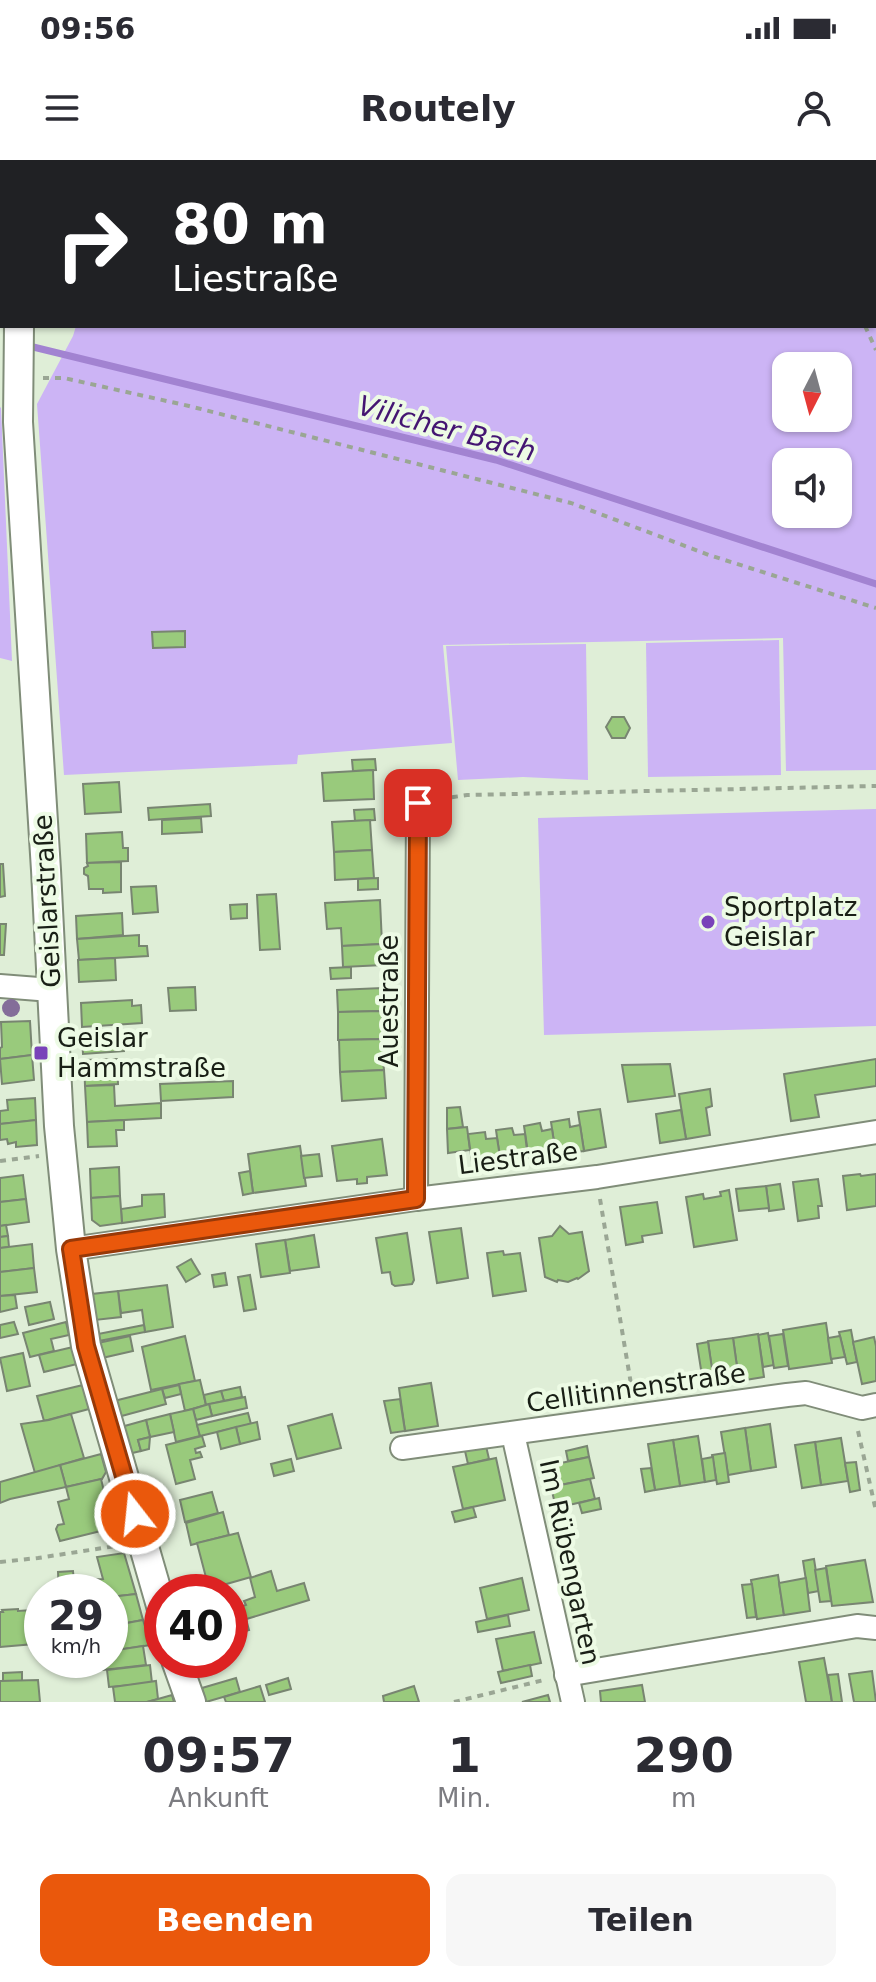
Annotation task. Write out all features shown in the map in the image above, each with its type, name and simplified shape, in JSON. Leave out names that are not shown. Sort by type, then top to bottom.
[{"type":"street","name":"Geislarstraße","points":[[19,328],[19,437],[61,1153],[71,1249],[86,1346],[152,1574]]},
{"type":"street","name":"Auestraße","points":[[416,1199],[418,803]]},
{"type":"street","points":[[0,986],[51,990]]},
{"type":"street","name":"Liestraße","points":[[71,1249],[416,1199],[597,1177],[876,1132]]},
{"type":"street","name":"Cellitinnenstraße","points":[[402,1448],[806,1393],[862,1408],[876,1405]]},
{"type":"street","name":"Im Rübengarten","points":[[513,1434],[573,1702]]},
{"type":"street","points":[[566,1675],[857,1626],[876,1628]]},
{"type":"street","points":[[182,1678],[191,1702]]},
{"type":"path","points":[[866,328],[876,350]]},
{"type":"path","points":[[17,372],[64,378],[189,406],[571,503],[709,555],[876,608]]},
{"type":"path","points":[[418,803],[467,795],[876,786]]},
{"type":"path","points":[[0,1161],[61,1153]]},
{"type":"path","points":[[597,1177],[636,1417]]},
{"type":"path","points":[[852,1406],[876,1511]]},
{"type":"path","points":[[0,1562],[143,1542]]},
{"type":"path","points":[[454,1702],[566,1675]]},
{"type":"shaded area","points":[[75,328],[876,328],[876,770],[786,771],[783,638],[443,645],[452,743],[298,755],[297,764],[64,775],[37,404]]},
{"type":"shaded area","points":[[1,408],[12,661],[0,658]]},
{"type":"shaded area","points":[[779,640],[781,775],[648,777],[646,643]]},
{"type":"shaded area","points":[[586,644],[588,780],[523,777],[458,780],[446,646]]},
{"type":"shaded area","name":"Sportplatz Geislar","points":[[876,809],[876,1026],[544,1035],[538,818]]},
{"type":"building","points":[[185,631],[185,647],[153,648],[152,632]]},
{"type":"building","points":[[612,717],[624,717],[630,728],[625,738],[612,738],[606,727]]},
{"type":"building","points":[[375,759],[376,770],[353,771],[352,760]]},
{"type":"building","points":[[373,770],[374,799],[324,801],[322,773]]},
{"type":"building","points":[[119,782],[121,812],[85,814],[83,784]]},
{"type":"building","points":[[210,804],[211,816],[149,820],[148,808]]},
{"type":"building","points":[[374,809],[375,820],[355,821],[354,810]]},
{"type":"building","points":[[201,818],[202,832],[162,834],[162,820]]},
{"type":"building","points":[[370,820],[372,850],[334,852],[332,822]]},
{"type":"building","points":[[122,832],[123,848],[128,848],[128,861],[87,863],[86,834]]},
{"type":"building","points":[[372,850],[374,878],[335,880],[334,852]]},
{"type":"building","points":[[121,862],[121,892],[103,893],[103,889],[89,889],[88,876],[84,874],[87,863]]},
{"type":"building","points":[[0,864],[3,864],[5,896],[0,897]]},
{"type":"building","points":[[378,878],[378,889],[358,890],[358,879]]},
{"type":"building","points":[[156,886],[158,912],[133,914],[131,887]]},
{"type":"building","points":[[276,894],[280,949],[260,950],[257,895]]},
{"type":"building","points":[[380,900],[382,944],[342,946],[341,928],[327,929],[325,903]]},
{"type":"building","points":[[247,904],[247,918],[231,919],[230,905]]},
{"type":"building","points":[[122,913],[123,935],[77,939],[76,916]]},
{"type":"building","points":[[0,924],[6,924],[4,955],[0,955]]},
{"type":"building","points":[[139,935],[139,946],[147,946],[148,956],[79,960],[77,939]]},
{"type":"building","points":[[382,944],[383,965],[343,967],[342,946]]},
{"type":"building","points":[[115,958],[116,980],[79,982],[78,960]]},
{"type":"building","points":[[351,967],[351,978],[331,979],[330,968]]},
{"type":"building","points":[[195,987],[196,1010],[170,1011],[168,988]]},
{"type":"building","points":[[382,988],[382,1011],[338,1012],[337,990]]},
{"type":"building","points":[[132,1000],[132,1006],[141,1005],[142,1023],[82,1027],[81,1003]]},
{"type":"building","points":[[382,1011],[382,1039],[338,1040],[338,1012]]},
{"type":"building","points":[[30,1021],[32,1055],[0,1059],[1,1022]]},
{"type":"building","points":[[123,1035],[124,1051],[83,1054],[82,1037]]},
{"type":"building","points":[[382,1039],[387,1058],[383,1060],[384,1070],[340,1072],[339,1040]]},
{"type":"building","points":[[32,1055],[34,1080],[2,1084],[0,1059]]},
{"type":"building","points":[[117,1059],[118,1084],[85,1086],[84,1060]]},
{"type":"building","points":[[876,1059],[876,1086],[815,1095],[819,1117],[791,1121],[784,1074]]},
{"type":"building","points":[[670,1064],[675,1096],[628,1102],[622,1065]]},
{"type":"building","points":[[384,1070],[386,1098],[342,1101],[340,1072]]},
{"type":"building","points":[[233,1081],[233,1097],[161,1101],[160,1084]]},
{"type":"building","points":[[114,1085],[115,1106],[161,1103],[161,1118],[87,1122],[85,1086]]},
{"type":"building","points":[[710,1089],[712,1106],[706,1108],[710,1135],[686,1139],[679,1094]]},
{"type":"building","points":[[35,1098],[36,1120],[0,1124],[0,1111],[8,1110],[7,1100]]},
{"type":"building","points":[[460,1107],[463,1127],[447,1129],[447,1108]]},
{"type":"building","points":[[600,1109],[606,1147],[584,1151],[578,1112]]},
{"type":"building","points":[[681,1110],[686,1139],[660,1143],[656,1114]]},
{"type":"building","points":[[569,1119],[570,1127],[580,1125],[584,1151],[565,1153],[565,1148],[555,1149],[551,1122]]},
{"type":"building","points":[[36,1120],[37,1145],[16,1147],[16,1142],[8,1144],[7,1139],[0,1140],[0,1124]]},
{"type":"building","points":[[124,1120],[124,1130],[116,1130],[117,1146],[88,1147],[87,1122]]},
{"type":"building","points":[[540,1123],[542,1131],[552,1129],[556,1155],[538,1158],[537,1152],[528,1153],[524,1126]]},
{"type":"building","points":[[467,1127],[470,1150],[448,1153],[447,1129]]},
{"type":"building","points":[[512,1128],[514,1135],[525,1134],[528,1159],[510,1162],[509,1156],[500,1158],[496,1130]]},
{"type":"building","points":[[485,1132],[486,1139],[497,1138],[501,1163],[482,1166],[482,1161],[472,1162],[468,1134]]},
{"type":"building","points":[[382,1139],[387,1175],[367,1177],[367,1183],[357,1184],[357,1179],[337,1181],[332,1146]]},
{"type":"building","points":[[300,1146],[306,1186],[253,1193],[248,1154]]},
{"type":"building","points":[[319,1154],[322,1176],[304,1178],[301,1156]]},
{"type":"building","points":[[119,1167],[120,1196],[91,1198],[90,1169]]},
{"type":"building","points":[[250,1171],[253,1193],[243,1195],[239,1173]]},
{"type":"building","points":[[876,1174],[876,1206],[847,1210],[843,1176]]},
{"type":"building","points":[[23,1175],[26,1199],[0,1202],[0,1178]]},
{"type":"building","points":[[818,1179],[822,1206],[818,1206],[819,1218],[798,1221],[793,1182]]},
{"type":"building","points":[[780,1184],[784,1209],[769,1211],[766,1186]]},
{"type":"building","points":[[766,1186],[769,1208],[739,1211],[736,1189]]},
{"type":"building","points":[[729,1190],[737,1240],[694,1247],[686,1197],[703,1194],[704,1199],[721,1196],[720,1192]]},
{"type":"building","points":[[164,1194],[165,1217],[122,1223],[121,1209],[142,1206],[142,1195]]},
{"type":"building","points":[[120,1196],[122,1223],[100,1226],[92,1220],[91,1198]]},
{"type":"building","points":[[26,1199],[29,1222],[0,1226],[0,1202]]},
{"type":"building","points":[[657,1202],[662,1233],[642,1236],[643,1242],[626,1245],[620,1207]]},
{"type":"building","points":[[6,1225],[8,1236],[0,1237],[0,1226]]},
{"type":"building","points":[[560,1226],[569,1234],[582,1232],[589,1271],[568,1282],[545,1277],[539,1238],[552,1236]]},
{"type":"building","points":[[461,1228],[468,1278],[437,1283],[429,1232]]},
{"type":"building","points":[[407,1233],[414,1280],[412,1284],[395,1286],[390,1272],[382,1273],[376,1238]]},
{"type":"building","points":[[314,1235],[319,1267],[290,1271],[285,1240]]},
{"type":"building","points":[[8,1236],[9,1247],[0,1248],[0,1237]]},
{"type":"building","points":[[285,1240],[290,1273],[261,1277],[256,1244]]},
{"type":"building","points":[[32,1244],[34,1268],[0,1272],[0,1248]]},
{"type":"building","points":[[503,1251],[504,1255],[520,1253],[526,1291],[493,1296],[487,1253]]},
{"type":"building","points":[[191,1259],[200,1274],[186,1282],[177,1267]]},
{"type":"building","points":[[34,1268],[37,1292],[0,1296],[0,1272]]},
{"type":"building","points":[[225,1273],[227,1285],[214,1287],[212,1275]]},
{"type":"building","points":[[250,1275],[256,1309],[244,1311],[238,1277]]},
{"type":"building","points":[[167,1285],[173,1327],[145,1332],[142,1310],[121,1313],[118,1291]]},
{"type":"building","points":[[118,1291],[121,1317],[95,1320],[92,1294]]},
{"type":"building","points":[[15,1295],[17,1308],[0,1312],[0,1296]]},
{"type":"building","points":[[50,1302],[54,1319],[29,1325],[25,1307]]},
{"type":"building","points":[[14,1322],[18,1334],[0,1338],[0,1325]]},
{"type":"building","points":[[66,1322],[69,1335],[51,1339],[54,1351],[30,1357],[23,1333]]},
{"type":"building","points":[[826,1323],[832,1363],[789,1369],[783,1330]]},
{"type":"building","points":[[144,1325],[145,1332],[99,1341],[98,1334]]},
{"type":"building","points":[[851,1330],[857,1362],[847,1364],[839,1332]]},
{"type":"building","points":[[768,1333],[774,1365],[763,1367],[758,1335]]},
{"type":"building","points":[[758,1334],[764,1377],[739,1381],[733,1338]]},
{"type":"building","points":[[783,1334],[788,1366],[774,1368],[769,1336]]},
{"type":"building","points":[[130,1336],[133,1351],[102,1358],[98,1343]]},
{"type":"building","points":[[185,1336],[195,1381],[151,1390],[142,1347]]},
{"type":"building","points":[[840,1336],[845,1357],[831,1359],[828,1338]]},
{"type":"building","points":[[874,1337],[876,1381],[862,1384],[853,1342]]},
{"type":"building","points":[[733,1338],[739,1381],[714,1385],[708,1341]]},
{"type":"building","points":[[708,1342],[713,1375],[702,1376],[697,1344]]},
{"type":"building","points":[[73,1347],[77,1364],[44,1372],[39,1355]]},
{"type":"building","points":[[23,1353],[30,1386],[7,1391],[0,1358]]},
{"type":"building","points":[[200,1380],[206,1405],[185,1411],[179,1384]]},
{"type":"building","points":[[431,1383],[438,1426],[405,1431],[399,1388]]},
{"type":"building","points":[[83,1385],[89,1409],[44,1421],[37,1396]]},
{"type":"building","points":[[179,1385],[181,1394],[165,1398],[162,1389]]},
{"type":"building","points":[[240,1387],[242,1397],[224,1401],[221,1391]]},
{"type":"building","points":[[162,1389],[166,1404],[118,1417],[114,1401]]},
{"type":"building","points":[[221,1391],[224,1401],[206,1405],[204,1395]]},
{"type":"building","points":[[245,1397],[247,1408],[212,1416],[209,1404]]},
{"type":"building","points":[[400,1399],[405,1431],[391,1433],[384,1401]]},
{"type":"building","points":[[209,1404],[212,1416],[196,1420],[193,1409]]},
{"type":"building","points":[[193,1409],[200,1436],[176,1442],[170,1414]]},
{"type":"building","points":[[248,1413],[251,1424],[200,1436],[197,1425]]},
{"type":"building","points":[[71,1414],[84,1458],[35,1473],[21,1424]]},
{"type":"building","points":[[170,1414],[174,1432],[150,1437],[146,1420]]},
{"type":"building","points":[[332,1414],[341,1448],[297,1459],[288,1426]]},
{"type":"building","points":[[146,1420],[150,1437],[138,1440],[141,1451],[128,1454],[121,1427]]},
{"type":"building","points":[[257,1422],[260,1439],[240,1444],[236,1427]]},
{"type":"building","points":[[770,1424],[776,1467],[751,1471],[745,1428]]},
{"type":"building","points":[[236,1427],[240,1444],[221,1449],[217,1432]]},
{"type":"building","points":[[745,1428],[751,1471],[728,1475],[721,1432]]},
{"type":"building","points":[[202,1436],[205,1446],[195,1449],[202,1457],[190,1460],[195,1479],[176,1484],[166,1445]]},
{"type":"building","points":[[698,1436],[705,1482],[680,1486],[673,1440]]},
{"type":"building","points":[[150,1437],[149,1449],[141,1451],[138,1440]]},
{"type":"building","points":[[841,1438],[848,1481],[821,1485],[815,1442]]},
{"type":"building","points":[[673,1440],[680,1486],[655,1490],[648,1444]]},
{"type":"building","points":[[815,1442],[821,1485],[802,1488],[795,1445]]},
{"type":"building","points":[[486,1446],[489,1459],[468,1464],[465,1451]]},
{"type":"building","points":[[587,1446],[589,1457],[568,1461],[566,1451]]},
{"type":"building","points":[[725,1453],[729,1482],[717,1484],[712,1455]]},
{"type":"building","points":[[101,1454],[106,1472],[102,1479],[66,1487],[60,1465]]},
{"type":"building","points":[[589,1457],[594,1478],[551,1487],[547,1466]]},
{"type":"building","points":[[713,1457],[716,1480],[705,1482],[702,1459]]},
{"type":"building","points":[[496,1458],[505,1500],[463,1509],[453,1467]]},
{"type":"building","points":[[291,1459],[294,1471],[274,1476],[271,1464]]},
{"type":"building","points":[[856,1462],[860,1490],[850,1492],[845,1463]]},
{"type":"building","points":[[60,1465],[66,1487],[0,1503],[0,1482]]},
{"type":"building","points":[[651,1468],[655,1490],[645,1492],[641,1469]]},
{"type":"building","points":[[101,1479],[113,1528],[60,1541],[56,1529],[64,1524],[58,1502],[69,1499],[66,1487]]},
{"type":"building","points":[[590,1479],[595,1499],[556,1508],[551,1487]]},
{"type":"building","points":[[212,1492],[218,1513],[185,1522],[180,1500]]},
{"type":"building","points":[[599,1498],[601,1509],[582,1513],[579,1503]]},
{"type":"building","points":[[473,1507],[476,1517],[455,1522],[452,1512]]},
{"type":"building","points":[[223,1512],[229,1535],[191,1545],[186,1523]]},
{"type":"building","points":[[238,1533],[251,1577],[248,1578],[248,1574],[205,1574],[197,1543]]},
{"type":"building","points":[[124,1553],[136,1594],[128,1595],[128,1574],[102,1574],[97,1557]]},
{"type":"building","points":[[814,1559],[819,1591],[808,1593],[803,1561]]},
{"type":"building","points":[[865,1560],[873,1602],[832,1606],[826,1566]]},
{"type":"building","points":[[826,1568],[831,1601],[820,1602],[815,1570]]},
{"type":"building","points":[[271,1571],[277,1591],[304,1583],[309,1600],[248,1619],[248,1600],[255,1597],[250,1578]]},
{"type":"building","points":[[778,1575],[784,1615],[757,1619],[751,1580]]},
{"type":"building","points":[[522,1578],[529,1610],[487,1619],[480,1588]]},
{"type":"building","points":[[806,1578],[810,1611],[784,1615],[779,1583]]},
{"type":"building","points":[[752,1584],[756,1617],[747,1618],[742,1585]]},
{"type":"building","points":[[136,1594],[143,1620],[128,1623],[128,1595]]},
{"type":"building","points":[[2,1610],[24,1611],[24,1645],[0,1647]]},
{"type":"building","points":[[508,1615],[510,1626],[478,1632],[476,1622]]},
{"type":"building","points":[[143,1620],[144,1646],[128,1648],[128,1623]]},
{"type":"building","points":[[534,1632],[541,1663],[503,1671],[496,1639]]},
{"type":"building","points":[[143,1646],[144,1665],[128,1667],[128,1648]]},
{"type":"building","points":[[824,1658],[832,1702],[806,1702],[799,1662]]},
{"type":"building","points":[[530,1665],[532,1676],[501,1683],[498,1672]]},
{"type":"building","points":[[144,1666],[144,1678],[151,1678],[152,1683],[109,1687],[108,1678],[128,1678],[128,1668]]},
{"type":"building","points":[[872,1671],[876,1702],[854,1702],[849,1674]]},
{"type":"building","points":[[22,1672],[22,1681],[3,1681],[3,1673]]},
{"type":"building","points":[[838,1674],[842,1702],[832,1702],[828,1675]]},
{"type":"building","points":[[236,1678],[240,1692],[206,1702],[202,1688]]},
{"type":"building","points":[[288,1678],[291,1689],[269,1695],[266,1685]]},
{"type":"building","points":[[38,1680],[40,1702],[0,1702],[0,1681]]},
{"type":"building","points":[[156,1681],[158,1699],[115,1702],[113,1687]]},
{"type":"building","points":[[642,1685],[645,1702],[601,1702],[600,1691]]},
{"type":"building","points":[[260,1686],[265,1702],[226,1702],[224,1697]]},
{"type":"building","points":[[414,1686],[419,1702],[384,1702],[383,1696]]},
{"type":"building","points":[[172,1695],[174,1702],[147,1702],[158,1699]]},
{"type":"building","points":[[548,1695],[550,1702],[522,1702]]},
{"type":"waterway","name":"Vilicher Bach","points":[[25,345],[496,460],[876,584]]},
{"type":"place","name":"Sportplatz Geislar","points":[[708,922]]},
{"type":"place","name":"Geislar Hammstraße","points":[[41,1053]]},
{"type":"route","points":[[135,1514],[86,1346],[71,1249],[416,1199],[418,803]]}]
